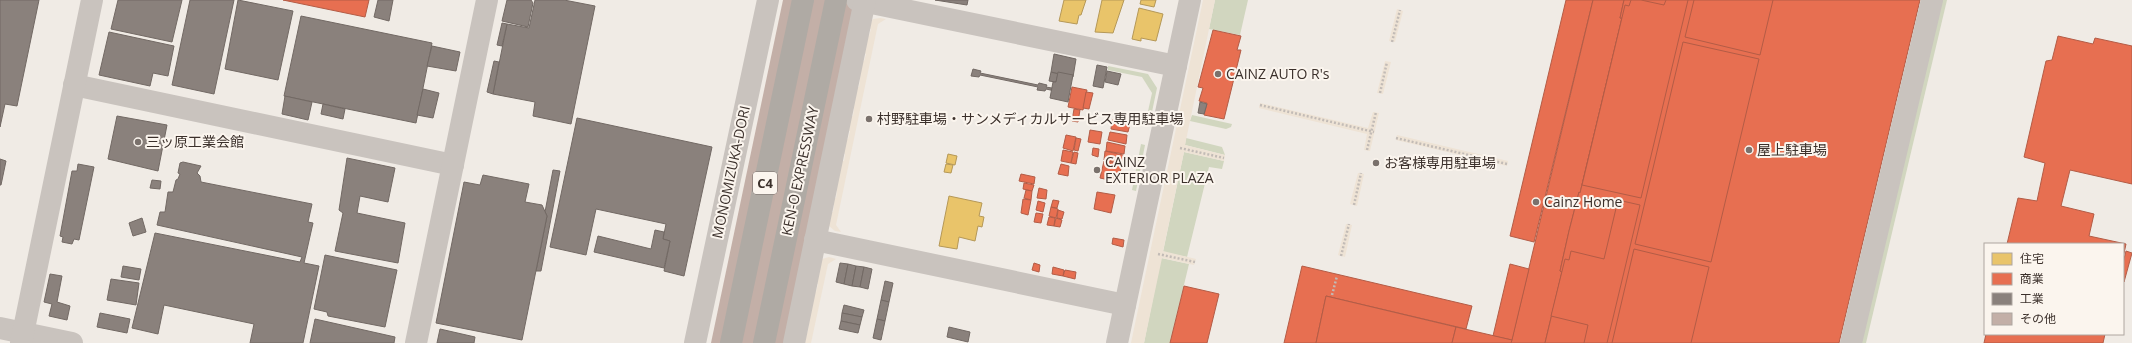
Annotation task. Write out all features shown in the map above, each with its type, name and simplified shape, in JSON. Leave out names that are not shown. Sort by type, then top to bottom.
[{"type":"highway","name":"C4","points":[[731,343],[803,0]]},
{"type":"highway","name":"KEN-O EXPRESSWAY","points":[[764,343],[836,0]]},
{"type":"street","points":[[22,338],[92,0]]},
{"type":"street","points":[[416,343],[487,0]]},
{"type":"street","name":"MONOMIZUKA-DORI","points":[[695,343],[768,0]]},
{"type":"street","points":[[1117,343],[1190,0]]},
{"type":"street","points":[[1851,343],[1932,0]]},
{"type":"street","points":[[794,343],[862,1],[1176,66]]},
{"type":"street","points":[[74,85],[453,165]]},
{"type":"street","points":[[815,240],[1124,305]]},
{"type":"street","points":[[0,328],[22,338],[72,343]]},
{"type":"path","points":[[1392,42],[1400,10]]},
{"type":"path","points":[[1380,93],[1387,62]]},
{"type":"path","points":[[1260,105],[1372,132]]},
{"type":"path","points":[[1366,150],[1372,132],[1376,112]]},
{"type":"path","points":[[1396,138],[1507,164]]},
{"type":"path","points":[[1184,148],[1224,158]]},
{"type":"path","points":[[1354,205],[1361,173]]},
{"type":"path","points":[[1341,256],[1349,224]]},
{"type":"path","points":[[1156,253],[1195,262]]},
{"type":"path","points":[[1332,295],[1337,276]]},
{"type":"green space","points":[[1215,0],[1248,0],[1240,35],[1209,29]]},
{"type":"green space","points":[[1937,0],[1947,0],[1866,343],[1856,343]]},
{"type":"green space","points":[[1108,66],[1148,74],[1157,88],[1149,126],[1145,125],[1152,93],[1142,77],[1108,70]]},
{"type":"green space","points":[[1192,115],[1232,124],[1231,127],[1226,129],[1190,121]]},
{"type":"green space","points":[[1186,138],[1222,147],[1225,155],[1185,145]]},
{"type":"green space","points":[[1141,144],[1145,145],[1136,191],[1132,190]]},
{"type":"green space","points":[[1184,152],[1224,161],[1222,169],[1209,167],[1187,257],[1163,252]]},
{"type":"green space","points":[[1161,258],[1189,264],[1170,343],[1144,343]]},
{"type":"shaded area","points":[[1203,0],[1215,0],[1185,145],[1225,155],[1224,161],[1184,152],[1163,251],[1196,259],[1194,265],[1162,258],[1144,343],[1131,343]]},
{"type":"shaded area","points":[[1397,9],[1403,11],[1395,42],[1389,41]]},
{"type":"shaded area","points":[[873,19],[886,19],[878,24],[836,225],[841,232],[835,231],[828,225],[830,212],[833,212],[834,205],[831,204],[833,198],[836,198],[837,191],[834,190],[840,160],[844,161],[845,154],[842,153],[845,138],[848,139],[850,131],[847,130],[850,116],[853,116],[854,109],[852,108],[856,87],[859,87],[860,80],[858,79],[861,61],[864,61],[866,54],[863,53],[866,36],[869,36],[871,29],[868,28]]},
{"type":"shaded area","points":[[1385,61],[1391,62],[1383,94],[1377,93]]},
{"type":"shaded area","points":[[1260,103],[1368,128],[1373,112],[1379,113],[1370,151],[1364,150],[1367,134],[1259,108]]},
{"type":"shaded area","points":[[1397,135],[1508,161],[1507,166],[1396,140]]},
{"type":"shaded area","points":[[1358,173],[1364,174],[1357,206],[1350,204]]},
{"type":"shaded area","points":[[1346,224],[1352,225],[1345,257],[1338,255]]},
{"type":"shaded area","points":[[829,257],[836,259],[828,264],[811,343],[802,343],[808,331],[813,291],[816,292],[818,284],[814,283],[822,259]]},
{"type":"building: 住宅","points":[[1064,0],[1086,0],[1081,15],[1079,15],[1077,24],[1059,21]]},
{"type":"building: 住宅","points":[[1102,0],[1124,0],[1113,33],[1095,32]]},
{"type":"building: 住宅","points":[[1141,0],[1156,0],[1154,7],[1140,4]]},
{"type":"building: 住宅","points":[[1139,8],[1163,14],[1156,41],[1141,38],[1141,41],[1132,39]]},
{"type":"building: 住宅","points":[[948,154],[957,156],[955,165],[946,163]]},
{"type":"building: 住宅","points":[[946,164],[953,165],[951,173],[944,172]]},
{"type":"building: 住宅","points":[[949,196],[982,203],[979,216],[984,217],[982,227],[978,226],[975,241],[959,237],[957,249],[939,246]]},
{"type":"building: 商業","points":[[283,0],[369,0],[365,17]]},
{"type":"building: 商業","points":[[1566,0],[1593,0],[1534,242],[1510,236]]},
{"type":"building: 商業","points":[[1593,0],[1624,0],[1620,18],[1622,18],[1580,193],[1579,192],[1569,231],[1560,271],[1562,272],[1545,343],[1511,343]]},
{"type":"building: 商業","name":"屋上駐車場","points":[[1624,0],[1920,0],[1839,343],[1545,343],[1562,272],[1560,271],[1569,231],[1579,192],[1580,193],[1622,18],[1620,18]]},
{"type":"building: 商業","points":[[1631,0],[1641,0],[1664,5],[1666,0],[1688,0],[1641,198],[1582,185],[1625,5],[1629,6]]},
{"type":"building: 商業","points":[[1694,0],[1773,0],[1760,55],[1685,37]]},
{"type":"building: 商業","points":[[1213,30],[1241,36],[1237,50],[1241,50],[1224,119],[1204,115],[1207,103],[1199,101],[1203,88],[1198,87]]},
{"type":"building: 商業","points":[[2058,36],[2093,44],[2095,38],[2132,46],[2132,184],[2070,170],[2061,206],[2094,214],[2089,236],[2121,243],[2007,243],[2018,198],[2037,201],[2045,163],[2024,157],[2046,61],[2052,60]]},
{"type":"building: 商業","points":[[1683,42],[1759,59],[1711,262],[1635,244]]},
{"type":"building: 商業","points":[[1072,87],[1087,90],[1083,110],[1068,107]]},
{"type":"building: 商業","points":[[1086,92],[1093,93],[1089,109],[1083,108]]},
{"type":"building: 商業","points":[[1074,109],[1080,110],[1078,122],[1072,121]]},
{"type":"building: 商業","points":[[1112,120],[1130,124],[1128,132],[1111,129]]},
{"type":"building: 商業","points":[[1090,130],[1102,132],[1100,144],[1088,142]]},
{"type":"building: 商業","points":[[1110,132],[1127,135],[1126,144],[1108,140]]},
{"type":"building: 商業","points":[[1066,135],[1076,137],[1073,151],[1063,148]]},
{"type":"building: 商業","points":[[1076,138],[1081,139],[1078,151],[1074,150]]},
{"type":"building: 商業","points":[[1107,142],[1125,146],[1124,154],[1106,151]]},
{"type":"building: 商業","points":[[1093,148],[1099,149],[1098,157],[1092,155]]},
{"type":"building: 商業","points":[[1063,150],[1073,152],[1071,163],[1061,161]]},
{"type":"building: 商業","points":[[1105,151],[1123,155],[1122,164],[1104,160]]},
{"type":"building: 商業","points":[[1074,152],[1078,153],[1076,164],[1071,163]]},
{"type":"building: 商業","points":[[1104,161],[1122,164],[1118,182],[1100,178]]},
{"type":"building: 商業","points":[[1061,164],[1069,166],[1068,176],[1058,174]]},
{"type":"building: 商業","points":[[1021,174],[1035,177],[1034,184],[1019,181]]},
{"type":"building: 商業","points":[[1024,183],[1034,185],[1032,191],[1023,189]]},
{"type":"building: 商業","points":[[1039,188],[1047,190],[1046,199],[1037,198]]},
{"type":"building: 商業","points":[[1026,190],[1032,191],[1031,200],[1024,198]]},
{"type":"building: 商業","points":[[1097,192],[1115,195],[1111,213],[1094,209]]},
{"type":"building: 商業","points":[[1023,199],[1031,200],[1028,215],[1021,213]]},
{"type":"building: 商業","points":[[1053,200],[1059,201],[1057,208],[1051,207]]},
{"type":"building: 商業","points":[[1618,200],[1640,205],[1607,343],[1584,343],[1588,325],[1551,316],[1565,259],[1569,260],[1571,251],[1604,259]]},
{"type":"building: 商業","points":[[1038,201],[1045,203],[1043,212],[1036,210]]},
{"type":"building: 商業","points":[[1051,207],[1058,209],[1056,218],[1049,216]]},
{"type":"building: 商業","points":[[1058,210],[1064,212],[1062,219],[1057,218]]},
{"type":"building: 商業","points":[[1036,213],[1043,214],[1041,223],[1034,222]]},
{"type":"building: 商業","points":[[1049,217],[1055,218],[1054,226],[1047,225]]},
{"type":"building: 商業","points":[[1056,218],[1062,220],[1060,227],[1054,226]]},
{"type":"building: 商業","points":[[1113,238],[1124,240],[1123,247],[1112,244]]},
{"type":"building: 商業","points":[[1634,249],[1709,267],[1691,343],[1612,343]]},
{"type":"building: 商業","points":[[2126,251],[2132,253],[2124,282],[2124,259]]},
{"type":"building: 商業","points":[[1034,263],[1040,265],[1039,272],[1032,270]]},
{"type":"building: 商業","points":[[1510,264],[1529,269],[1512,340],[1493,336]]},
{"type":"building: 商業","points":[[1302,266],[1472,306],[1466,329],[1326,296],[1316,343],[1284,343]]},
{"type":"building: 商業","points":[[1053,267],[1064,270],[1063,276],[1052,274]]},
{"type":"building: 商業","points":[[1065,270],[1076,272],[1075,279],[1063,276]]},
{"type":"building: 商業","points":[[1184,286],[1219,294],[1207,343],[1170,343]]},
{"type":"building: 商業","points":[[1326,296],[1456,327],[1452,343],[1316,343]]},
{"type":"building: 商業","points":[[1456,327],[1512,340],[1511,343],[1452,343]]},
{"type":"building: 商業","points":[[1986,335],[2105,335],[2103,343],[1984,343]]},
{"type":"building: 工業","points":[[0,0],[39,0],[17,106],[5,104],[0,127]]},
{"type":"building: 工業","points":[[118,0],[182,0],[172,42],[111,29]]},
{"type":"building: 工業","points":[[190,0],[234,0],[214,94],[172,85]]},
{"type":"building: 工業","points":[[238,0],[293,11],[278,80],[225,69]]},
{"type":"building: 工業","points":[[378,0],[393,0],[389,21],[374,17]]},
{"type":"building: 工業","points":[[507,0],[531,0],[533,3],[528,27],[502,21]]},
{"type":"building: 工業","points":[[535,0],[564,0],[595,6],[571,124],[533,116],[535,102],[493,94],[507,24],[529,28]]},
{"type":"building: 工業","points":[[935,0],[968,0],[967,5]]},
{"type":"building: 工業","points":[[301,16],[432,43],[416,123],[284,96]]},
{"type":"building: 工業","points":[[502,23],[507,24],[502,46],[497,45]]},
{"type":"building: 工業","points":[[109,32],[174,46],[168,76],[153,73],[150,86],[99,75]]},
{"type":"building: 工業","points":[[432,46],[460,52],[456,71],[427,66]]},
{"type":"building: 工業","points":[[1054,54],[1076,59],[1073,77],[1051,72]]},
{"type":"building: 工業","points":[[494,61],[499,62],[493,94],[487,92]]},
{"type":"building: 工業","points":[[1097,65],[1107,67],[1103,88],[1093,86]]},
{"type":"building: 工業","points":[[973,69],[981,71],[980,73],[1038,85],[1039,83],[1047,85],[1046,87],[1069,91],[1068,94],[1046,89],[1045,91],[1037,90],[1038,87],[980,75],[979,77],[971,76]]},
{"type":"building: 工業","points":[[1107,71],[1121,74],[1118,85],[1105,82]]},
{"type":"building: 工業","points":[[1051,72],[1058,74],[1056,82],[1049,81]]},
{"type":"building: 工業","points":[[1058,72],[1073,75],[1068,102],[1050,98],[1053,82],[1056,82]]},
{"type":"building: 工業","points":[[423,89],[439,93],[433,118],[417,115]]},
{"type":"building: 工業","points":[[285,96],[312,102],[308,120],[282,114]]},
{"type":"building: 工業","points":[[1200,102],[1207,104],[1204,114],[1198,113]]},
{"type":"building: 工業","points":[[323,104],[345,109],[343,119],[321,114]]},
{"type":"building: 工業","name":"三ッ原工業会館","points":[[117,116],[167,125],[158,171],[108,159]]},
{"type":"building: 工業","points":[[577,118],[712,147],[684,276],[664,271],[670,241],[663,239],[666,224],[596,209],[586,255],[550,247]]},
{"type":"building: 工業","points":[[347,158],[395,168],[388,202],[360,196],[357,213],[405,223],[398,263],[335,251],[343,213],[339,210]]},
{"type":"building: 工業","points":[[0,159],[6,161],[1,185],[0,185]]},
{"type":"building: 工業","points":[[183,162],[201,166],[197,173],[200,176],[201,182],[312,204],[308,222],[313,223],[304,263],[319,266],[303,343],[250,343],[254,324],[164,305],[158,334],[132,328],[155,233],[300,262],[302,257],[157,225],[160,212],[165,212],[168,192],[173,192],[176,180],[180,174],[178,173],[180,163]]},
{"type":"building: 工業","points":[[78,164],[94,167],[79,240],[74,239],[72,244],[62,242],[63,237],[60,236],[72,171],[77,171]]},
{"type":"building: 工業","points":[[553,170],[560,171],[541,271],[536,271],[547,216],[545,212]]},
{"type":"building: 工業","points":[[483,175],[529,184],[525,202],[542,205],[547,216],[522,340],[436,323],[464,182],[480,185]]},
{"type":"building: 工業","points":[[152,180],[161,181],[160,189],[150,188]]},
{"type":"building: 工業","points":[[142,218],[146,232],[133,236],[129,223]]},
{"type":"building: 工業","points":[[655,230],[664,232],[663,239],[670,241],[664,268],[594,252],[598,236],[651,249]]},
{"type":"building: 工業","points":[[325,255],[397,270],[385,327],[328,316],[327,312],[314,309]]},
{"type":"building: 工業","points":[[840,263],[848,264],[844,284],[836,282]]},
{"type":"building: 工業","points":[[848,264],[856,266],[852,286],[844,284]]},
{"type":"building: 工業","points":[[123,266],[141,269],[139,280],[121,277]]},
{"type":"building: 工業","points":[[856,266],[864,267],[860,287],[852,286]]},
{"type":"building: 工業","points":[[864,267],[872,269],[868,289],[860,287]]},
{"type":"building: 工業","points":[[50,274],[62,276],[57,302],[70,306],[67,320],[49,316],[52,304],[44,302]]},
{"type":"building: 工業","points":[[111,279],[139,283],[136,305],[107,300]]},
{"type":"building: 工業","points":[[885,281],[893,283],[889,302],[881,300]]},
{"type":"building: 工業","points":[[881,300],[889,302],[885,321],[877,319]]},
{"type":"building: 工業","points":[[844,305],[864,310],[862,317],[842,313]]},
{"type":"building: 工業","points":[[100,313],[130,319],[127,333],[97,327]]},
{"type":"building: 工業","points":[[842,313],[862,317],[860,325],[841,321]]},
{"type":"building: 工業","points":[[315,319],[395,337],[394,343],[310,343]]},
{"type":"building: 工業","points":[[877,319],[885,321],[881,340],[873,338]]},
{"type":"building: 工業","points":[[841,321],[860,325],[858,333],[839,329]]},
{"type":"building: 工業","points":[[949,327],[970,332],[968,342],[947,337]]},
{"type":"building: 工業","points":[[440,329],[475,337],[474,343],[437,343]]},
{"type":"building: その他","points":[[783,0],[857,0],[785,343],[711,343]]},
{"type":"place","name":"CAINZ AUTO R's","points":[[1218,74]]},
{"type":"place","name":"村野駐車場・サンメディカルサービス専用駐車場","points":[[869,119]]},
{"type":"place","name":"三ッ原工業会館","points":[[138,142]]},
{"type":"place","name":"屋上駐車場","points":[[1749,150]]},
{"type":"place","name":"お客様専用駐車場","points":[[1376,163]]},
{"type":"place","name":"CAINZ EXTERIOR PLAZA","points":[[1097,170]]},
{"type":"place","name":"Cainz Home","points":[[1536,202]]}]
